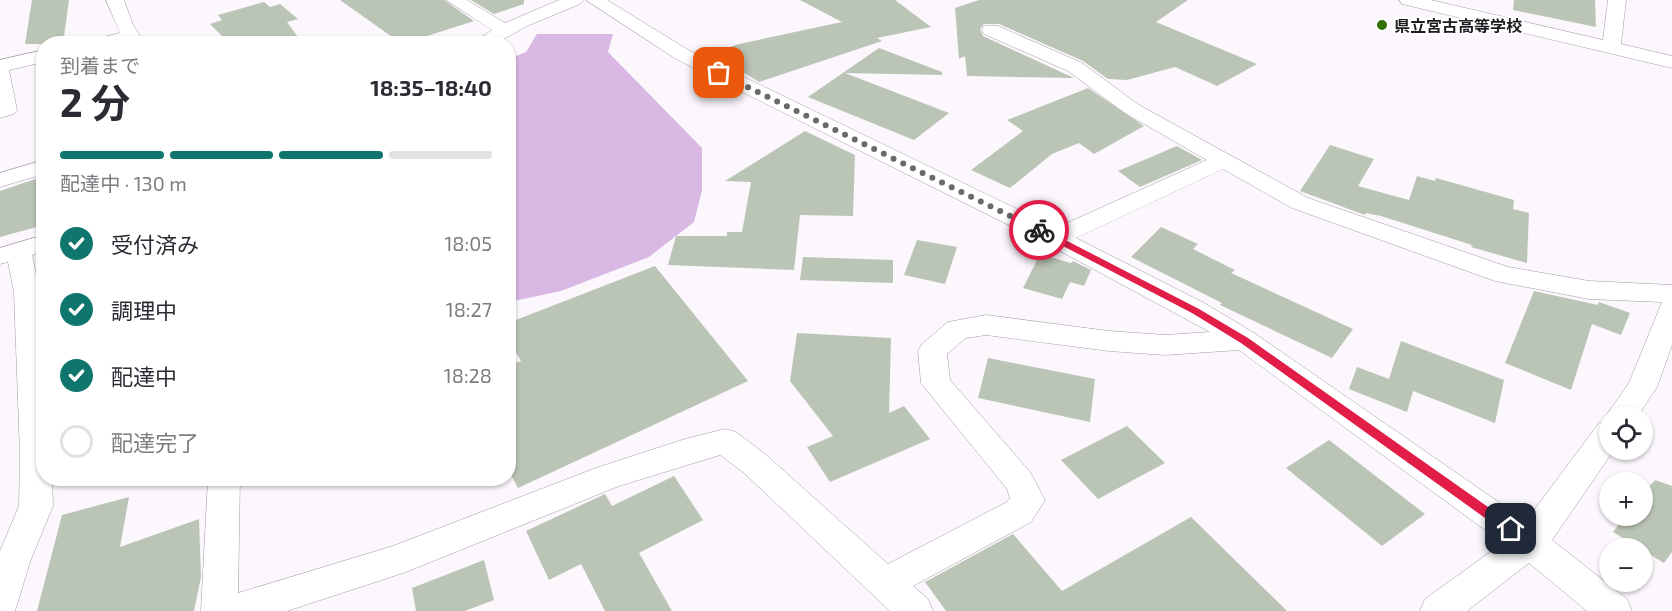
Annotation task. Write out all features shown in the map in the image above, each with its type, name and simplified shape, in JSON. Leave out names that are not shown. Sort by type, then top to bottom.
[{"type":"street","points":[[115,0],[124,25],[131,36]]},
{"type":"street","points":[[455,0],[504,30]]},
{"type":"street","points":[[494,36],[574,0]]},
{"type":"street","points":[[595,0],[683,56],[1056,238],[1196,311],[1244,340],[1530,543],[1614,611]]},
{"type":"street","points":[[1408,0],[1672,62]]},
{"type":"street","points":[[1611,47],[1617,0]]},
{"type":"street","points":[[991,30],[1075,67],[1132,109],[1300,203],[1504,275],[1589,290],[1672,294]]},
{"type":"street","points":[[0,66],[36,58]]},
{"type":"street","points":[[0,71],[7,110],[0,112]]},
{"type":"street","points":[[1056,238],[1223,161]]},
{"type":"street","points":[[0,180],[36,169]]},
{"type":"street","points":[[0,603],[14,559],[36,506],[36,454],[27,292],[21,250]]},
{"type":"street","points":[[1628,406],[1642,387],[1672,308]]},
{"type":"street","points":[[886,583],[1019,512],[1028,500],[1019,481],[936,383],[932,351],[957,329],[986,325],[1108,341],[1165,345],[1244,340]]},
{"type":"street","points":[[232,611],[415,554],[486,524],[686,450],[725,441],[754,463],[915,611]]},
{"type":"street","points":[[1438,611],[1530,543],[1599,447]]},
{"type":"street","points":[[219,611],[224,486]]},
{"type":"shaded area","points":[[537,34],[613,34],[608,52],[702,148],[702,190],[694,222],[649,257],[561,291],[516,301],[516,56],[526,52]]},
{"type":"building","points":[[32,0],[69,0],[64,36],[36,36],[36,44],[25,44]]},
{"type":"building","points":[[340,0],[444,0],[474,21],[427,36],[391,36]]},
{"type":"building","points":[[471,0],[524,0],[524,4],[494,14]]},
{"type":"building","points":[[800,0],[895,0],[931,27],[877,38],[882,41],[759,82],[712,53],[739,44],[842,22]]},
{"type":"building","points":[[979,0],[1188,0],[1156,22],[1257,64],[1217,86],[1175,67],[1127,80],[1108,79],[1083,61],[999,24],[984,24],[980,29],[983,36],[1074,78],[967,76],[965,56],[959,59],[955,8]]},
{"type":"building","points":[[1514,0],[1595,0],[1596,27],[1513,10]]},
{"type":"building","points":[[264,2],[270,7],[280,4],[298,19],[287,22],[297,36],[222,36],[210,24],[222,20],[218,15]]},
{"type":"building","points":[[879,48],[942,72],[942,75],[845,73],[949,113],[914,140],[808,97]]},
{"type":"building","points":[[1088,88],[1144,126],[1094,154],[1079,143],[1052,154],[1010,188],[971,170],[1023,131],[1007,120]]},
{"type":"building","points":[[805,131],[855,155],[853,216],[800,215],[794,270],[668,265],[676,236],[727,236],[727,232],[742,232],[751,182],[725,181]]},
{"type":"building","points":[[1330,145],[1374,159],[1358,186],[1409,200],[1417,176],[1435,181],[1436,178],[1514,200],[1513,209],[1529,213],[1527,263],[1471,247],[1472,245],[1381,216],[1366,213],[1365,215],[1300,191]]},
{"type":"building","points":[[1177,146],[1202,160],[1140,187],[1118,171]]},
{"type":"building","points":[[36,179],[36,227],[0,237],[0,191]]},
{"type":"building","points":[[1161,227],[1198,244],[1193,249],[1235,270],[1231,273],[1353,329],[1332,358],[1220,305],[1222,303],[1131,257]]},
{"type":"building","points":[[917,240],[957,247],[945,284],[904,275]]},
{"type":"building","points":[[1040,254],[1071,263],[1073,261],[1091,270],[1084,286],[1070,282],[1062,299],[1023,288]]},
{"type":"building","points":[[803,257],[893,260],[893,283],[800,280]]},
{"type":"building","points":[[655,266],[748,381],[518,488],[516,484],[516,363],[521,361],[516,353],[516,320]]},
{"type":"building","points":[[1534,291],[1598,305],[1599,302],[1630,313],[1621,335],[1592,324],[1571,390],[1505,363]]},
{"type":"building","points":[[797,333],[891,338],[889,413],[904,406],[930,439],[830,482],[807,447],[833,436],[790,381]]},
{"type":"building","points":[[1401,341],[1504,380],[1495,423],[1413,391],[1407,412],[1349,389],[1357,367],[1389,379]]},
{"type":"building","points":[[988,358],[1095,379],[1090,422],[978,398]]},
{"type":"building","points":[[1127,426],[1165,463],[1098,499],[1061,460]]},
{"type":"building","points":[[1329,440],[1425,514],[1382,546],[1286,468]]},
{"type":"building","points":[[674,476],[703,520],[639,553],[672,611],[605,611],[581,564],[549,580],[526,531],[605,494],[612,506]]},
{"type":"building","points":[[1655,480],[1672,486],[1672,552],[1664,563],[1653,556],[1653,538],[1623,538],[1613,532],[1618,526],[1653,526],[1653,482]]},
{"type":"building","points":[[129,497],[120,547],[199,519],[201,577],[194,611],[37,611],[62,515]]},
{"type":"building","points":[[1191,517],[1287,611],[946,611],[925,582],[1013,534],[1062,591]]},
{"type":"building","points":[[484,560],[494,600],[465,611],[416,611],[412,588]]},
{"type":"way so far","points":[[719,73],[1039,230]]},
{"type":"place","name":"県立宮古高等学校","points":[[1382,25]]},
{"type":"route","points":[[1039,230],[1196,311],[1244,340],[1511,529]]}]
